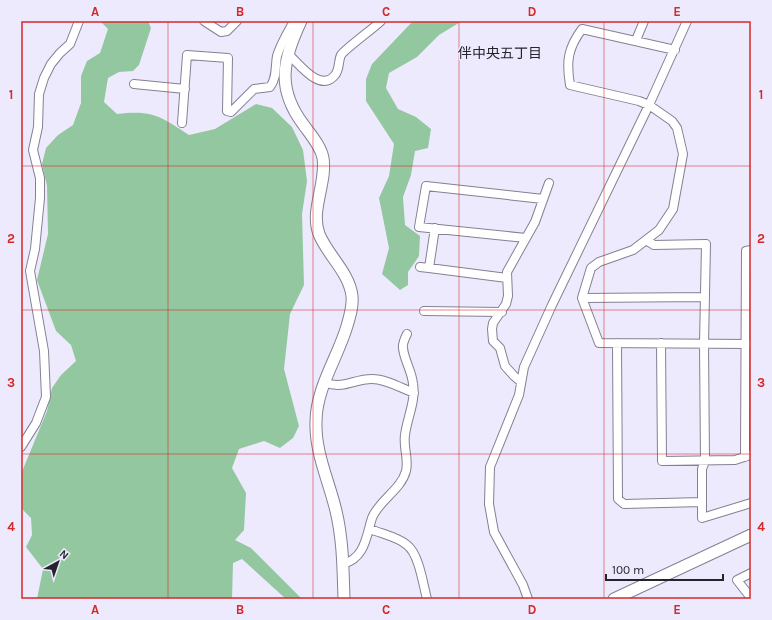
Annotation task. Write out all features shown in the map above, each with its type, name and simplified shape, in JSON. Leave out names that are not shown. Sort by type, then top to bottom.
[{"type":"street","points":[[21,447],[36,423],[46,397],[44,351],[30,271],[35,249],[40,198],[40,178],[32,150],[38,127],[39,94],[44,78],[51,64],[70,44],[79,21]]},
{"type":"street","points":[[204,21],[221,32],[227,31],[237,21]]},
{"type":"street","points":[[182,123],[187,54],[228,58],[227,111],[231,112],[254,89],[270,87],[274,82],[278,56],[284,38],[294,21]]},
{"type":"street","points":[[301,21],[288,54],[284,83],[289,101],[299,119],[316,142],[323,157],[324,173],[316,217],[319,233],[340,267],[352,296],[351,312],[344,336],[317,406],[316,421],[317,445],[336,510],[342,539],[344,599]]},
{"type":"street","points":[[288,54],[296,60],[304,72],[315,79],[326,80],[334,77],[339,69],[341,55],[381,21]]},
{"type":"street","points":[[636,40],[644,21]]},
{"type":"street","points":[[528,599],[494,532],[489,504],[490,467],[519,395],[524,368],[552,305],[675,50],[687,21]]},
{"type":"street","points":[[675,50],[582,29],[572,43],[569,52],[570,85],[639,101],[649,105],[672,121],[677,128],[684,154],[673,209],[659,230],[633,250],[599,262],[591,268],[582,298],[599,343],[749,344]]},
{"type":"street","points":[[134,84],[185,89]]},
{"type":"street","points":[[522,382],[505,366],[500,348],[493,341],[491,336],[493,323],[502,312],[508,296],[506,272],[535,222],[549,183]]},
{"type":"street","points":[[526,238],[419,227],[426,186],[543,199]]},
{"type":"street","points":[[429,268],[435,228]]},
{"type":"street","points":[[646,240],[654,245],[706,244],[704,344],[705,461],[702,469],[702,518],[751,503]]},
{"type":"street","points":[[661,343],[662,461],[735,460],[748,456],[749,344],[746,251],[751,250]]},
{"type":"street","points":[[420,266],[507,278]]},
{"type":"street","points":[[582,298],[705,297]]},
{"type":"street","points":[[424,310],[502,312]]},
{"type":"street","points":[[343,564],[353,561],[358,557],[370,529],[372,518],[377,509],[400,482],[406,472],[407,463],[404,435],[414,393],[410,367],[402,348],[407,334]]},
{"type":"street","points":[[617,343],[618,499],[624,504],[702,502]]},
{"type":"street","points":[[325,383],[337,386],[370,379],[414,393]]},
{"type":"street","points":[[370,529],[409,546],[415,554],[427,599]]},
{"type":"street","points":[[614,599],[751,535]]},
{"type":"street","points":[[751,573],[737,580],[751,598]]},
{"type":"green space","points":[[100,21],[148,21],[151,28],[139,65],[133,71],[119,72],[108,78],[104,102],[117,114],[139,113],[155,116],[163,119],[189,135],[215,129],[256,104],[272,108],[292,127],[303,150],[307,181],[302,214],[304,285],[290,314],[284,369],[299,426],[293,438],[280,448],[264,441],[239,449],[232,468],[246,493],[244,530],[235,540],[251,548],[302,599],[286,599],[242,559],[233,563],[232,599],[37,599],[43,569],[26,547],[32,535],[31,518],[21,508],[21,474],[47,411],[52,388],[61,375],[76,361],[71,345],[56,331],[37,280],[48,234],[47,186],[42,164],[46,148],[58,135],[73,125],[81,103],[81,76],[87,61],[100,53],[108,29]]},
{"type":"green space","points":[[413,21],[462,21],[439,35],[417,57],[389,73],[386,88],[398,109],[416,117],[431,129],[428,148],[415,151],[411,175],[403,197],[405,225],[420,236],[419,256],[408,272],[408,285],[400,290],[382,274],[389,248],[379,198],[389,176],[394,144],[366,101],[366,79],[372,64]]},
{"type":"district","name":"伴中央五丁目","points":[[500,53]]}]
